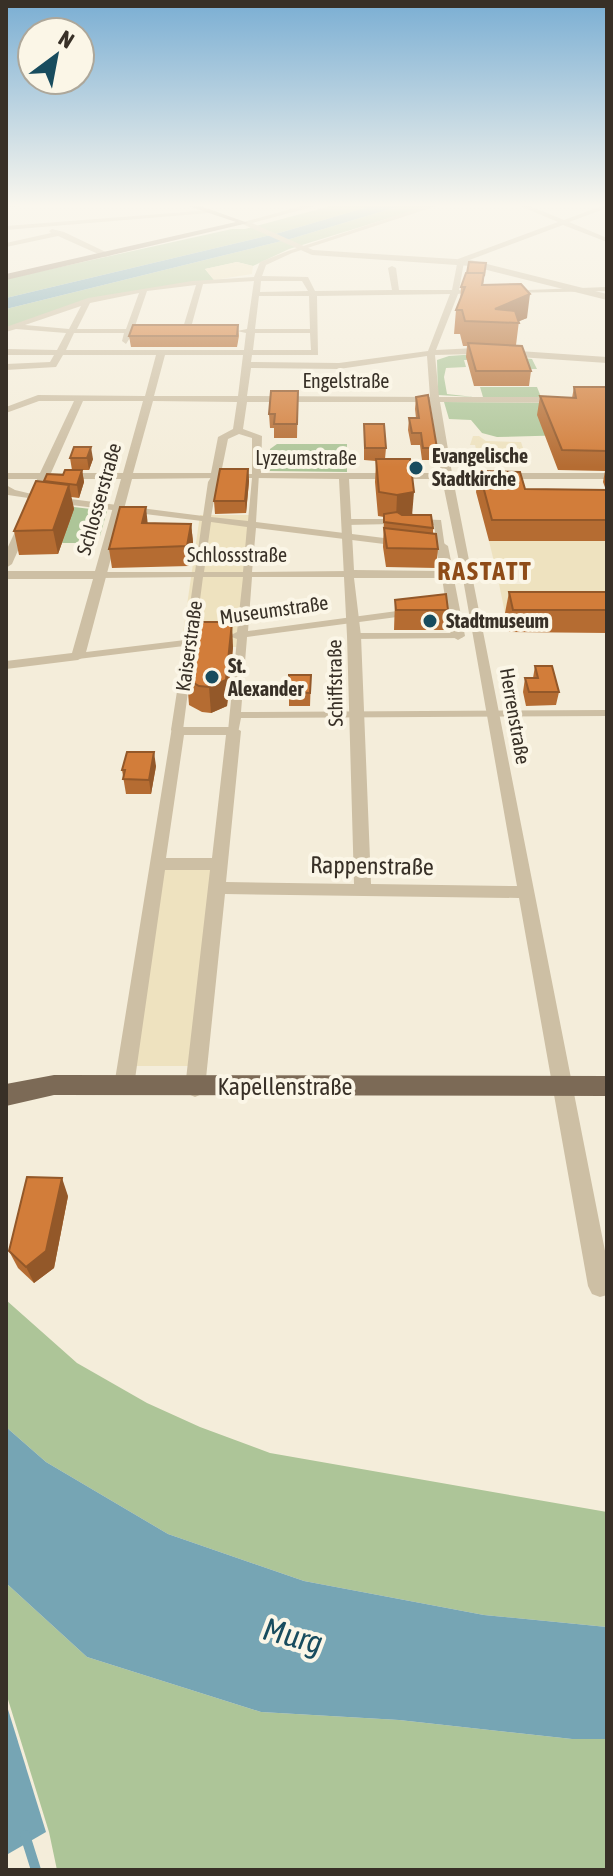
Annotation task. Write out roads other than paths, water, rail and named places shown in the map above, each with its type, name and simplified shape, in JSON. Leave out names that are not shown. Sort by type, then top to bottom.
[{"type":"main road","name":"Kapellenstraße","points":[[6,1095],[54,1085],[195,1088],[607,1086]]},
{"type":"street","points":[[10,328],[88,300],[140,292]]},
{"type":"street","points":[[122,353],[143,292]]},
{"type":"street","points":[[186,331],[198,292]]},
{"type":"street","name":"Herrenstraße","points":[[455,292],[431,353],[434,399],[564,1086]]},
{"type":"street","points":[[256,294],[463,292]]},
{"type":"street","name":"Kaiserstraße","points":[[124,1086],[212,482],[216,476],[223,437],[238,431],[256,294]]},
{"type":"street","points":[[6,352],[315,353],[313,294]]},
{"type":"street","points":[[6,367],[53,365],[88,300]]},
{"type":"street","points":[[10,328],[198,331]]},
{"type":"street","points":[[228,331],[314,331]]},
{"type":"street","points":[[247,365],[339,366],[431,353],[475,351],[607,360]]},
{"type":"street","name":"Schlosserstraße","points":[[78,656],[161,353]]},
{"type":"street","name":"Engelstraße","points":[[6,410],[38,398],[607,400]]},
{"type":"street","points":[[6,564],[80,398]]},
{"type":"street","points":[[195,1088],[235,723],[245,575],[256,476],[257,436],[238,431]]},
{"type":"street","name":"Lyzeumstraße","points":[[6,476],[607,476]]},
{"type":"street","name":"Schiffstraße","points":[[344,476],[354,636],[363,890]]},
{"type":"street","points":[[6,488],[17,495],[415,545]]},
{"type":"street","points":[[346,522],[390,522]]},
{"type":"street","points":[[354,636],[458,636],[445,607],[447,575],[438,547],[438,522],[403,522]]},
{"type":"street","name":"Schlossstraße","points":[[6,575],[468,575]]},
{"type":"street","name":"Museumstraße","points":[[217,638],[426,610]]},
{"type":"street","name":"Museumstraße","points":[[6,665],[204,640]]},
{"type":"street","points":[[177,730],[355,715],[607,713]]},
{"type":"street","points":[[156,864],[220,864]]},
{"type":"street","name":"Rappenstraße","points":[[218,888],[525,892]]},
{"type":"street","points":[[564,1086],[600,1286]]},
{"type":"water","points":[[33,292],[77,292],[6,309],[6,298]]},
{"type":"water","name":"Murg","points":[[6,1427],[46,1462],[168,1534],[304,1581],[484,1615],[607,1627],[607,1739],[572,1739],[399,1720],[261,1712],[87,1657],[6,1583]]},
{"type":"water","points":[[6,1703],[46,1832],[8,1854],[6,1845]]},
{"type":"waterway","points":[[25,1835],[36,1870]]},
{"type":"place","name":"Evangelische Stadtkirche","points":[[416,468]]},
{"type":"place","name":"Stadtmuseum","points":[[430,621]]},
{"type":"place","name":"St. Alexander","points":[[212,677]]},
{"type":"district","name":"RASTATT","points":[[485,571]]}]
